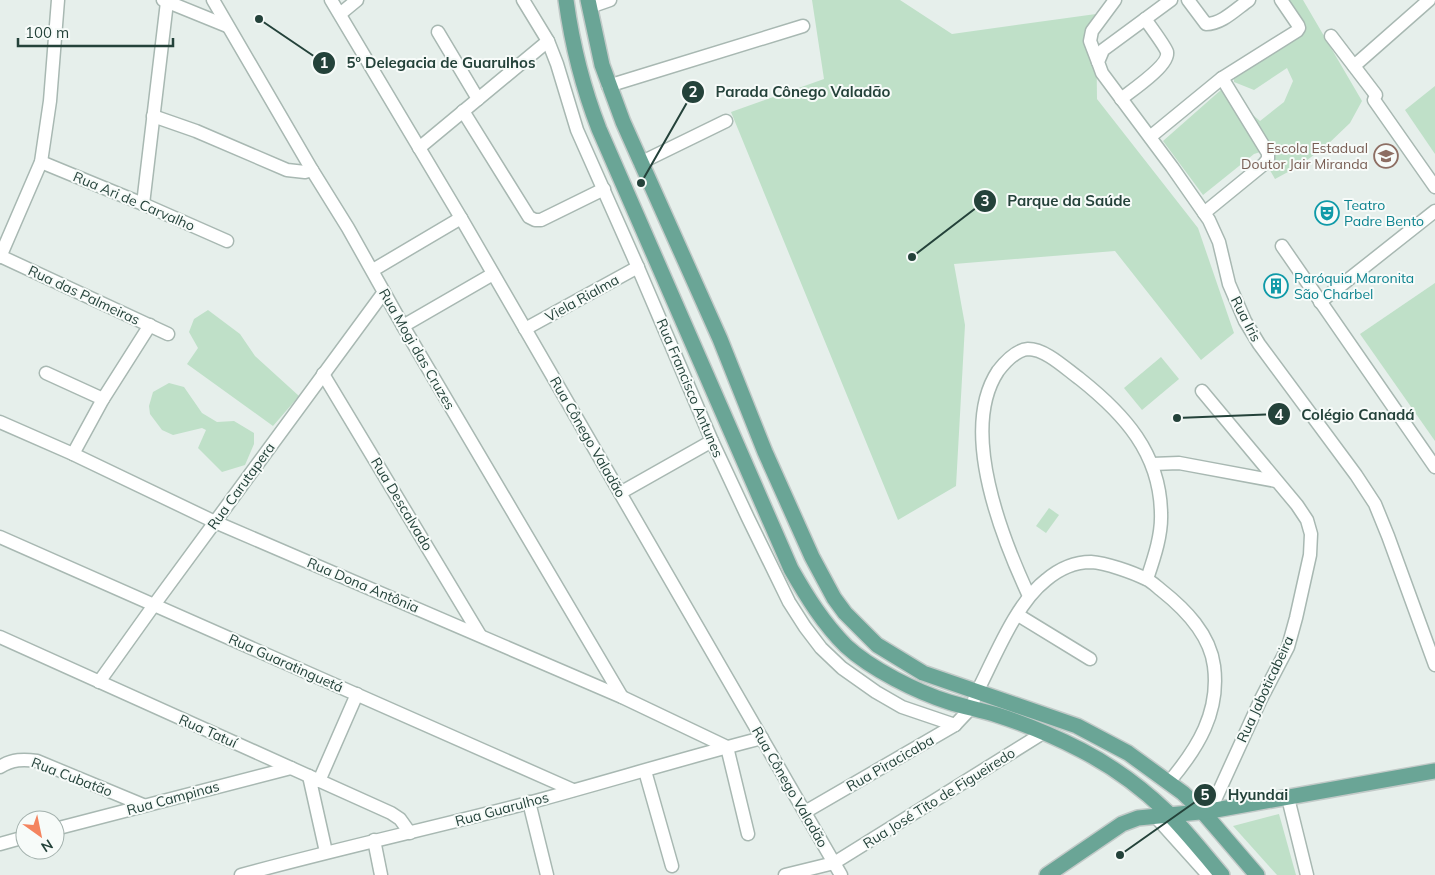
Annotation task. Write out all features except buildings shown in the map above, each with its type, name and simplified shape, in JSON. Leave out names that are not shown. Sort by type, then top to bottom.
[{"type":"main road","points":[[566,0],[589,103],[791,569],[810,603],[847,647],[867,663],[930,695],[997,715],[1082,750],[1120,775],[1143,792],[1161,814],[1222,875]]},
{"type":"main road","points":[[589,3],[608,86],[640,163],[720,339],[765,452],[812,557],[834,598],[845,613],[878,645],[923,673],[1077,726],[1128,753],[1206,811],[1257,875]]},
{"type":"main road","points":[[657,262],[680,252]]},
{"type":"main road","points":[[1047,875],[1122,824],[1138,818],[1161,814],[1206,811],[1435,772]]},
{"type":"street","points":[[0,256],[42,162],[50,101],[58,0]]},
{"type":"street","name":"Rua Mogi das Cruzes","points":[[212,0],[373,270],[403,326],[622,697]]},
{"type":"street","name":"Rua Cônego Valadão","points":[[331,0],[461,218],[841,875]]},
{"type":"street","points":[[340,14],[357,0]]},
{"type":"street","name":"Rua Francisco Antunes","points":[[523,0],[548,41],[577,130],[712,441],[779,582],[805,627],[820,648],[842,668],[876,692],[902,707],[955,725]]},
{"type":"street","points":[[589,3],[610,0]]},
{"type":"street","name":"Rua Iris","points":[[1115,0],[1092,31],[1090,41],[1102,73],[1204,213],[1219,242],[1229,284],[1245,321],[1259,344],[1375,504],[1435,665]]},
{"type":"street","points":[[1098,62],[1103,50],[1171,0]]},
{"type":"street","points":[[1188,0],[1206,24],[1219,22],[1249,0]]},
{"type":"street","points":[[1150,137],[1222,78],[1297,31],[1298,25],[1281,0]]},
{"type":"street","points":[[1354,66],[1429,0]]},
{"type":"street","points":[[143,204],[165,1],[227,26]]},
{"type":"street","points":[[1122,99],[1161,67],[1166,60],[1167,52],[1145,19]]},
{"type":"street","points":[[608,86],[803,26]]},
{"type":"street","points":[[438,32],[478,99]]},
{"type":"street","points":[[1331,36],[1354,66],[1435,187]]},
{"type":"street","points":[[419,148],[548,41]]},
{"type":"street","points":[[1204,213],[1264,164],[1268,158],[1268,154],[1222,78]]},
{"type":"street","points":[[464,111],[526,214],[535,220],[542,220],[604,189]]},
{"type":"street","points":[[153,116],[196,131],[287,170],[305,172],[312,170]]},
{"type":"street","points":[[640,163],[726,121]]},
{"type":"street","name":"Rua Ari de Carvalho","points":[[42,162],[227,241]]},
{"type":"street","points":[[1320,302],[1435,211]]},
{"type":"street","points":[[373,270],[461,218]]},
{"type":"street","points":[[1282,246],[1435,466]]},
{"type":"street","name":"Rua das Palmeiras","points":[[0,256],[168,334]]},
{"type":"street","name":"Viela Rialma","points":[[525,329],[638,268]]},
{"type":"street","points":[[403,326],[493,274]]},
{"type":"street","name":"Rua Carutapera","points":[[100,682],[154,605],[384,292]]},
{"type":"street","points":[[74,454],[103,399],[150,325]]},
{"type":"street","points":[[1029,596],[1002,534],[993,502],[986,464],[983,425],[986,403],[994,377],[1004,364],[1016,354],[1026,349],[1036,350],[1048,356],[1111,405],[1128,424],[1152,464],[1157,477],[1161,513],[1154,559],[1147,579],[1185,612],[1201,631],[1214,664],[1215,680],[1212,707],[1205,731],[1188,760],[1169,782]]},
{"type":"street","points":[[46,374],[103,399]]},
{"type":"street","name":"Rua Descalvado","points":[[323,374],[480,635]]},
{"type":"street","name":"Rua Jaboticabeira","points":[[1202,391],[1297,505],[1312,534],[1305,581],[1288,647],[1206,811]]},
{"type":"street","name":"Rua Dona Antônia","points":[[0,422],[74,454],[215,522],[622,697],[727,747]]},
{"type":"street","points":[[620,493],[712,441]]},
{"type":"street","points":[[1152,464],[1179,464],[1276,481]]},
{"type":"street","name":"Rua Guaratinguetá","points":[[0,537],[572,790]]},
{"type":"street","name":"Rua Piracicaba","points":[[805,812],[955,725],[970,708],[1029,596],[1060,570],[1074,564],[1092,562],[1111,566],[1147,579]]},
{"type":"street","points":[[1018,615],[1090,659]]},
{"type":"street","name":"Rua Tatuí","points":[[0,638],[391,813],[400,819],[410,833]]},
{"type":"street","points":[[326,852],[314,779],[357,694]]},
{"type":"street","points":[[931,717],[938,735]]},
{"type":"street","name":"Rua José Tito de Figueiredo","points":[[785,875],[834,863],[1043,733]]},
{"type":"street","name":"Rua Guarulhos","points":[[240,875],[529,802],[762,738]]},
{"type":"street","points":[[727,747],[748,834]]},
{"type":"street","name":"Rua Cubatão","points":[[0,766],[23,759],[37,761],[144,805]]},
{"type":"street","name":"Rua Campinas","points":[[65,826],[291,768]]},
{"type":"street","points":[[645,771],[672,866]]},
{"type":"street","points":[[1288,798],[1307,875]]},
{"type":"street","points":[[529,802],[547,875]]},
{"type":"street","points":[[1161,814],[1201,873]]},
{"type":"street","points":[[0,844],[15,840]]},
{"type":"street","points":[[374,840],[381,875]]},
{"type":"green space","points":[[812,0],[900,0],[952,34],[1096,14],[1097,99],[1198,228],[1234,333],[1201,360],[1115,251],[954,264],[965,325],[956,486],[898,520],[731,112],[824,79]]},
{"type":"green space","points":[[1277,0],[1303,0],[1362,101],[1350,123],[1326,146],[1299,166],[1275,179],[1263,158],[1279,146],[1254,154],[1203,195],[1163,141],[1222,89],[1260,121],[1284,102],[1293,81],[1287,68],[1254,90],[1234,82],[1234,77],[1296,30]]},
{"type":"green space","points":[[1435,86],[1435,154],[1405,110]]},
{"type":"green space","points":[[1435,283],[1435,441],[1360,334]]},
{"type":"green space","points":[[208,310],[240,334],[255,356],[299,396],[273,426],[187,364],[198,348],[189,332],[194,319]]},
{"type":"green space","points":[[1161,357],[1179,379],[1142,410],[1124,388]]},
{"type":"green space","points":[[169,383],[184,387],[202,413],[217,422],[234,421],[254,433],[254,444],[245,465],[222,472],[198,448],[206,430],[202,428],[173,435],[162,430],[150,414],[149,406],[153,392]]},
{"type":"green space","points":[[1049,508],[1059,515],[1046,533],[1036,526]]},
{"type":"green space","points":[[1279,814],[1296,875],[1277,875],[1233,826]]},
{"type":"place","name":"5º Delegacia de Guarulhos","points":[[259,19]]},
{"type":"place","name":"Escola Estadual Doutor Jair Miranda","points":[[1386,156]]},
{"type":"place","name":"Parada Cônego Valadão","points":[[641,183]]},
{"type":"place","name":"Teatro Padre Bento","points":[[1327,213]]},
{"type":"place","name":"Parque da Saúde","points":[[912,257]]},
{"type":"place","name":"Paróquia Maronita São Charbel","points":[[1276,286]]},
{"type":"place","name":"Colégio Canadá","points":[[1177,418]]},
{"type":"place","name":"Hyundai","points":[[1120,855]]}]
